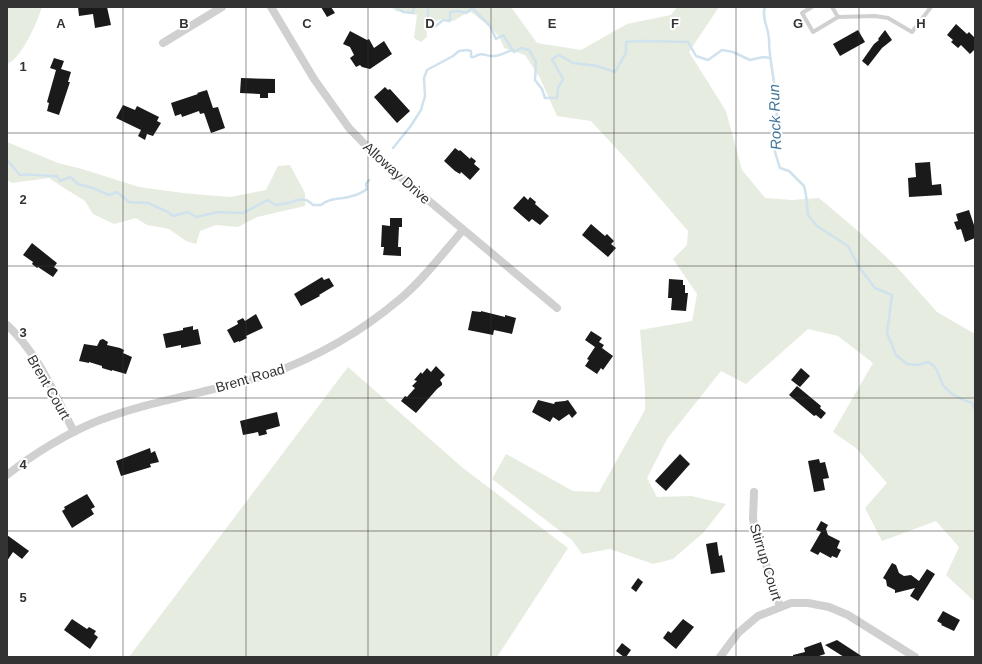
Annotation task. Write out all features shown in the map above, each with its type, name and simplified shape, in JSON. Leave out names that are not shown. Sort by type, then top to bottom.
[{"type":"street","points":[[162,43],[222,7]]},
{"type":"street","name":"Alloway Drive","points":[[271,7],[314,79],[349,128],[379,159],[557,308]]},
{"type":"street","name":"Brent Road","points":[[7,475],[24,461],[74,432],[99,420],[129,410],[268,374],[301,362],[331,347],[363,328],[401,299],[431,268],[463,230]]},
{"type":"street","name":"Brent Court","points":[[7,325],[13,330],[37,361],[74,432]]},
{"type":"street","name":"Stirrup Court","points":[[754,492],[753,519],[755,530],[780,607]]},
{"type":"street","points":[[720,657],[738,633],[758,616],[791,603],[808,603],[830,607],[848,615],[915,657]]},
{"type":"lane","points":[[812,7],[802,13],[813,32],[838,17],[875,16],[888,18],[912,32],[931,7]]},
{"type":"lane","points":[[832,7],[838,17]]},
{"type":"shaded area","points":[[7,7],[42,7],[28,39],[18,55],[7,64]]},
{"type":"shaded area","points":[[391,7],[511,7],[537,43],[581,50],[627,24],[671,15],[677,7],[719,7],[689,52],[726,111],[742,170],[765,198],[792,200],[819,198],[896,266],[937,312],[975,334],[975,602],[946,575],[959,547],[936,521],[882,541],[865,508],[887,483],[856,448],[833,432],[873,363],[838,336],[808,329],[746,384],[721,371],[667,439],[647,478],[657,497],[691,496],[726,504],[703,533],[673,559],[653,564],[610,549],[582,554],[572,540],[492,479],[506,454],[573,491],[599,492],[645,410],[645,389],[640,330],[692,321],[697,294],[673,259],[687,245],[688,231],[627,160],[591,121],[557,116],[540,78],[525,55],[504,48],[495,32],[471,12],[454,21],[441,19],[426,26],[427,37],[421,42],[414,38],[417,15],[396,11]]},
{"type":"shaded area","points":[[7,142],[58,163],[139,187],[230,197],[266,190],[278,166],[290,165],[305,193],[305,206],[257,217],[238,227],[216,225],[200,231],[196,244],[186,241],[169,229],[147,225],[136,218],[114,224],[93,214],[85,201],[49,178],[12,183],[7,180]]},
{"type":"shaded area","points":[[348,367],[463,468],[568,548],[497,657],[129,657]]},
{"type":"building","points":[[78,7],[107,7],[111,25],[95,28],[93,14],[79,16]]},
{"type":"building","points":[[321,7],[331,7],[335,13],[327,17]]},
{"type":"building","points":[[956,24],[967,34],[969,32],[975,38],[975,49],[970,54],[961,45],[958,48],[951,42],[953,40],[947,35]]},
{"type":"building","points":[[858,30],[865,42],[840,56],[833,44]]},
{"type":"building","points":[[885,30],[892,40],[882,48],[868,66],[862,61]]},
{"type":"building","points":[[350,31],[367,40],[369,39],[374,48],[384,41],[392,54],[370,69],[360,65],[356,67],[350,58],[354,55],[350,47],[343,44]]},
{"type":"building","points":[[54,58],[64,61],[61,69],[71,72],[68,82],[70,82],[59,115],[47,111],[49,103],[47,102],[56,70],[50,68]]},
{"type":"building","points":[[241,78],[275,79],[275,93],[268,93],[268,98],[260,98],[260,94],[240,93]]},
{"type":"building","points":[[385,87],[388,90],[390,89],[410,111],[397,123],[374,97]]},
{"type":"building","points":[[207,90],[213,108],[218,107],[225,128],[211,133],[204,113],[200,114],[199,111],[182,117],[181,114],[175,116],[171,103]]},
{"type":"building","points":[[123,105],[135,110],[137,106],[159,117],[157,121],[161,123],[153,136],[147,134],[145,140],[138,136],[141,130],[116,118]]},
{"type":"building","points":[[455,148],[459,151],[460,150],[470,159],[471,157],[476,161],[474,164],[480,169],[470,180],[461,172],[460,174],[455,171],[444,161]]},
{"type":"building","points":[[930,162],[932,185],[941,184],[942,195],[909,197],[908,178],[916,177],[915,163]]},
{"type":"building","points":[[524,196],[528,200],[530,197],[536,202],[535,204],[549,216],[540,225],[532,219],[529,222],[513,208]]},
{"type":"building","points":[[969,210],[975,228],[975,238],[965,242],[961,229],[957,230],[954,222],[958,221],[956,214]]},
{"type":"building","points":[[390,218],[402,218],[402,227],[399,227],[398,247],[401,247],[401,256],[383,255],[384,247],[381,247],[382,225],[390,226]]},
{"type":"building","points":[[591,224],[605,236],[607,234],[614,241],[611,244],[616,248],[608,257],[582,235]]},
{"type":"building","points":[[32,243],[57,263],[54,267],[58,270],[53,277],[38,267],[37,268],[32,264],[33,262],[23,255]]},
{"type":"building","points":[[322,277],[324,280],[329,278],[334,286],[319,295],[320,296],[301,306],[294,294]]},
{"type":"building","points":[[669,279],[683,280],[683,285],[685,285],[685,293],[688,293],[686,311],[671,310],[672,298],[668,298]]},
{"type":"building","points":[[472,311],[481,311],[516,318],[512,334],[494,330],[493,335],[468,330]]},
{"type":"building","points":[[256,314],[263,328],[246,336],[247,338],[234,343],[227,330],[238,324],[237,321],[243,318],[245,321]]},
{"type":"building","points":[[193,326],[193,330],[198,329],[201,344],[181,348],[181,345],[166,348],[163,334],[183,330],[183,328]]},
{"type":"building","points":[[591,331],[602,338],[599,342],[604,345],[602,348],[613,356],[603,370],[601,368],[597,374],[585,366],[589,360],[587,359],[595,347],[585,340]]},
{"type":"building","points":[[103,339],[108,342],[107,345],[120,348],[124,350],[123,353],[132,357],[126,374],[102,368],[102,366],[89,362],[79,361],[84,344],[97,346],[100,340]]},
{"type":"building","points":[[436,366],[445,375],[440,380],[442,385],[416,413],[401,401],[415,388],[412,386],[417,381],[414,380],[421,372],[422,374],[427,368],[431,372]]},
{"type":"building","points":[[801,368],[810,376],[800,387],[791,380]]},
{"type":"building","points":[[797,386],[821,406],[820,408],[826,413],[821,419],[816,415],[814,416],[789,395]]},
{"type":"building","points":[[538,400],[554,404],[555,402],[568,400],[577,413],[572,418],[569,414],[559,421],[553,417],[550,422],[532,412]]},
{"type":"building","points":[[277,412],[280,426],[266,430],[267,434],[259,436],[258,432],[243,435],[240,421]]},
{"type":"building","points":[[150,448],[151,453],[155,451],[159,462],[150,464],[151,467],[121,476],[116,461]]},
{"type":"building","points":[[680,454],[690,464],[666,491],[655,481]]},
{"type":"building","points":[[819,459],[820,463],[825,462],[829,478],[823,479],[825,490],[814,492],[808,461]]},
{"type":"building","points":[[87,494],[95,507],[91,509],[94,514],[72,528],[62,511],[65,509],[64,507]]},
{"type":"building","points":[[821,521],[828,525],[826,529],[828,535],[840,541],[837,548],[841,550],[837,558],[832,556],[831,558],[820,552],[818,555],[810,551],[821,532],[816,530]]},
{"type":"building","points":[[7,535],[29,551],[22,559],[13,552],[7,561]]},
{"type":"building","points":[[717,542],[719,556],[722,555],[725,572],[711,574],[706,544]]},
{"type":"building","points":[[892,563],[896,565],[899,573],[904,576],[911,575],[919,581],[927,569],[935,574],[918,601],[910,596],[915,588],[895,593],[895,590],[887,586],[886,580],[883,578]]},
{"type":"building","points":[[638,578],[643,582],[636,592],[631,588]]},
{"type":"building","points":[[943,611],[960,620],[954,631],[941,625],[942,624],[937,621]]},
{"type":"building","points":[[72,619],[87,629],[89,627],[96,631],[94,634],[98,637],[90,649],[64,630]]},
{"type":"building","points":[[683,619],[694,627],[676,649],[663,638],[668,631],[671,633]]},
{"type":"building","points":[[837,640],[863,657],[844,657],[825,645]]},
{"type":"building","points":[[821,642],[825,654],[816,657],[793,657],[793,655],[805,652],[804,648]]},
{"type":"building","points":[[622,643],[631,650],[626,657],[616,651]]},
{"type":"waterway","points":[[396,7],[403,12],[413,13],[414,7]]},
{"type":"waterway","points":[[428,7],[428,20],[431,27],[436,26],[443,20],[450,21],[450,12],[458,11],[466,13],[472,8],[490,26],[496,39],[503,35],[514,52],[521,48],[529,50],[536,62],[535,80],[542,89],[545,98],[557,98],[558,88],[563,79],[552,59],[559,55],[573,63],[597,66],[615,72],[626,53],[626,42],[688,42],[696,56],[708,60],[722,50],[733,52],[750,60],[763,57],[770,58]]},
{"type":"waterway","name":"Rock Run","points":[[765,7],[764,15],[769,36],[770,58],[777,102],[774,146],[780,168],[789,171],[804,186],[808,215],[817,226],[848,246],[859,267],[875,288],[892,295],[887,333],[896,355],[907,364],[918,365],[928,362],[932,364],[936,369],[943,385],[956,396],[972,403],[975,410]]},
{"type":"waterway","points":[[393,148],[410,127],[421,110],[425,96],[424,78],[427,70],[453,56],[459,51],[471,51],[471,57],[474,57],[480,54],[497,56],[512,50]]},
{"type":"waterway","points":[[7,160],[20,175],[30,174],[57,176],[60,181],[70,177],[78,184],[93,188],[109,195],[117,192],[129,202],[148,203],[168,212],[173,216],[188,212],[196,217],[218,212],[243,213],[268,200],[275,205],[298,200],[307,200],[313,205],[321,205],[324,202],[356,195],[362,192],[367,189],[366,184],[369,180]]}]
